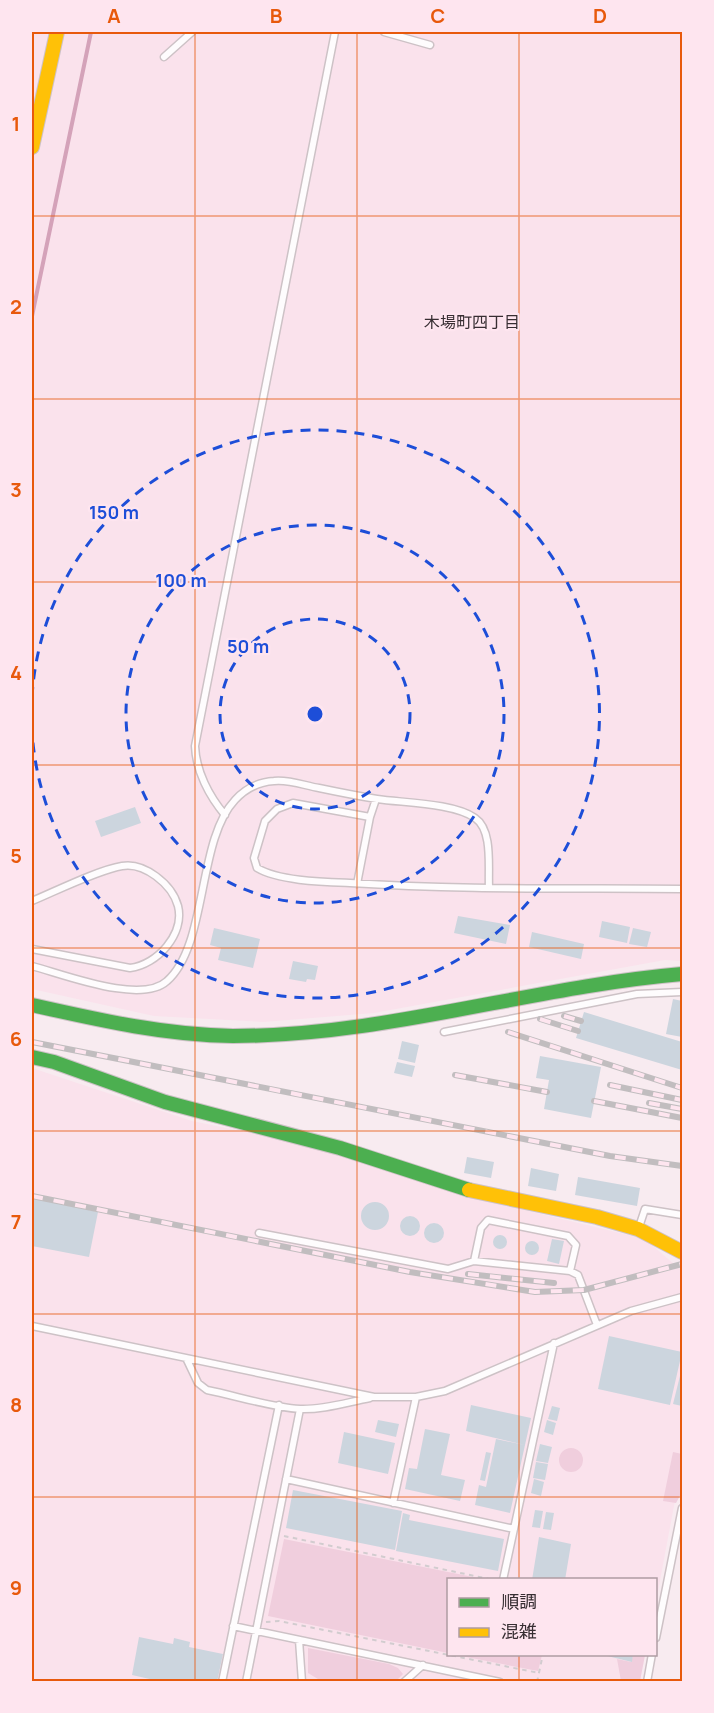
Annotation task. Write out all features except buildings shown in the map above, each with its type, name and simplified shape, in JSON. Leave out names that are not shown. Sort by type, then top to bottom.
[{"type":"street","points":[[32,147],[57,32]]},
{"type":"street","points":[[32,1005],[142,1029],[203,1035],[266,1034],[368,1024],[625,977],[682,974]]},
{"type":"street","points":[[32,1057],[54,1062],[165,1102],[340,1148],[477,1192],[597,1217],[638,1229],[682,1252]]},
{"type":"lane","points":[[164,57],[192,32]]},
{"type":"lane","points":[[225,815],[215,803],[196,763],[195,746],[335,32]]},
{"type":"lane","points":[[384,32],[430,45]]},
{"type":"lane","points":[[32,966],[128,991],[152,990],[167,982],[181,963],[190,937],[219,826],[233,802],[249,788],[276,780],[376,799],[459,810],[477,818],[486,832],[489,887]]},
{"type":"lane","points":[[357,884],[370,817],[376,799]]},
{"type":"lane","points":[[370,817],[293,803],[277,809],[266,821],[254,858],[256,868],[264,872],[316,881],[357,884],[682,889]]},
{"type":"lane","points":[[32,901],[123,865],[144,869],[160,879],[172,893],[178,906],[179,921],[160,954],[142,967],[130,968],[32,949]]},
{"type":"lane","points":[[444,1032],[637,994],[682,992]]},
{"type":"lane","points":[[638,1229],[645,1209],[682,1215]]},
{"type":"lane","points":[[474,1261],[481,1228],[488,1220],[568,1236],[576,1245],[570,1271]]},
{"type":"lane","points":[[259,1233],[448,1269],[474,1261],[570,1271],[578,1275],[597,1325]]},
{"type":"lane","points":[[186,1360],[198,1383],[207,1390],[300,1409],[374,1397],[416,1397],[445,1391],[631,1311],[682,1297]]},
{"type":"lane","points":[[32,1326],[186,1360],[374,1397]]},
{"type":"lane","points":[[503,1578],[554,1343]]},
{"type":"lane","points":[[393,1503],[416,1397]]},
{"type":"lane","points":[[222,1682],[279,1405]]},
{"type":"lane","points":[[246,1682],[300,1409]]},
{"type":"lane","points":[[286,1479],[514,1529]]},
{"type":"lane","points":[[657,1633],[682,1508]]},
{"type":"lane","points":[[233,1626],[500,1682]]},
{"type":"lane","points":[[300,1640],[302,1682]]},
{"type":"lane","points":[[646,1682],[652,1656]]},
{"type":"lane","points":[[404,1682],[423,1665]]},
{"type":"path","points":[[275,1534],[484,1578]]},
{"type":"path","points":[[258,1620],[279,1621],[447,1655]]},
{"type":"path","points":[[454,1656],[539,1673]]},
{"type":"path","points":[[537,1682],[543,1656]]},
{"type":"shaded area","points":[[32,32],[682,32],[682,961],[665,960],[374,1013],[263,1022],[154,1016],[32,989]]},
{"type":"shaded area","points":[[32,1068],[192,1121],[339,1151],[462,1195],[645,1239],[682,1271],[682,1463],[657,1597],[657,1578],[447,1578],[447,1656],[645,1656],[640,1681],[32,1681]]},
{"type":"shaded area","points":[[571,1448],[579,1452],[583,1460],[579,1468],[571,1472],[563,1468],[559,1460],[563,1452]]},
{"type":"shaded area","points":[[673,1452],[682,1454],[682,1492],[676,1503],[663,1501]]},
{"type":"shaded area","points":[[284,1539],[478,1578],[447,1578],[447,1653],[268,1616]]},
{"type":"shaded area","points":[[308,1648],[389,1664],[398,1668],[403,1674],[396,1681],[318,1679],[308,1673]]},
{"type":"shaded area","points":[[461,1656],[542,1656],[538,1671]]},
{"type":"shaded area","points":[[633,1656],[645,1656],[640,1681],[621,1681],[617,1659],[631,1662]]},
{"type":"waterway","points":[[32,316],[91,32]]},
{"type":"railway","points":[[564,1016],[581,1021]]},
{"type":"railway","points":[[540,1019],[578,1031]]},
{"type":"railway","points":[[508,1032],[682,1088]]},
{"type":"railway","points":[[32,1042],[610,1156],[682,1166]]},
{"type":"railway","points":[[455,1075],[547,1092]]},
{"type":"railway","points":[[610,1085],[682,1100]]},
{"type":"railway","points":[[594,1101],[682,1118]]},
{"type":"railway","points":[[649,1103],[682,1109]]},
{"type":"railway","points":[[32,1196],[410,1272],[535,1292],[584,1290],[682,1264]]},
{"type":"railway","points":[[468,1274],[554,1283]]},
{"type":"traffic: fast","points":[[32,1005],[107,1021],[182,1033],[233,1036],[290,1034],[402,1020],[570,989],[682,974]]},
{"type":"traffic: fast","points":[[32,1057],[54,1062],[165,1102],[340,1148],[469,1190]]},
{"type":"traffic: slow","points":[[32,147],[57,32]]},
{"type":"traffic: slow","points":[[469,1190],[597,1217],[638,1229],[682,1252]]},
{"type":"district","name":"木場町四丁目","points":[[472,322]]}]
